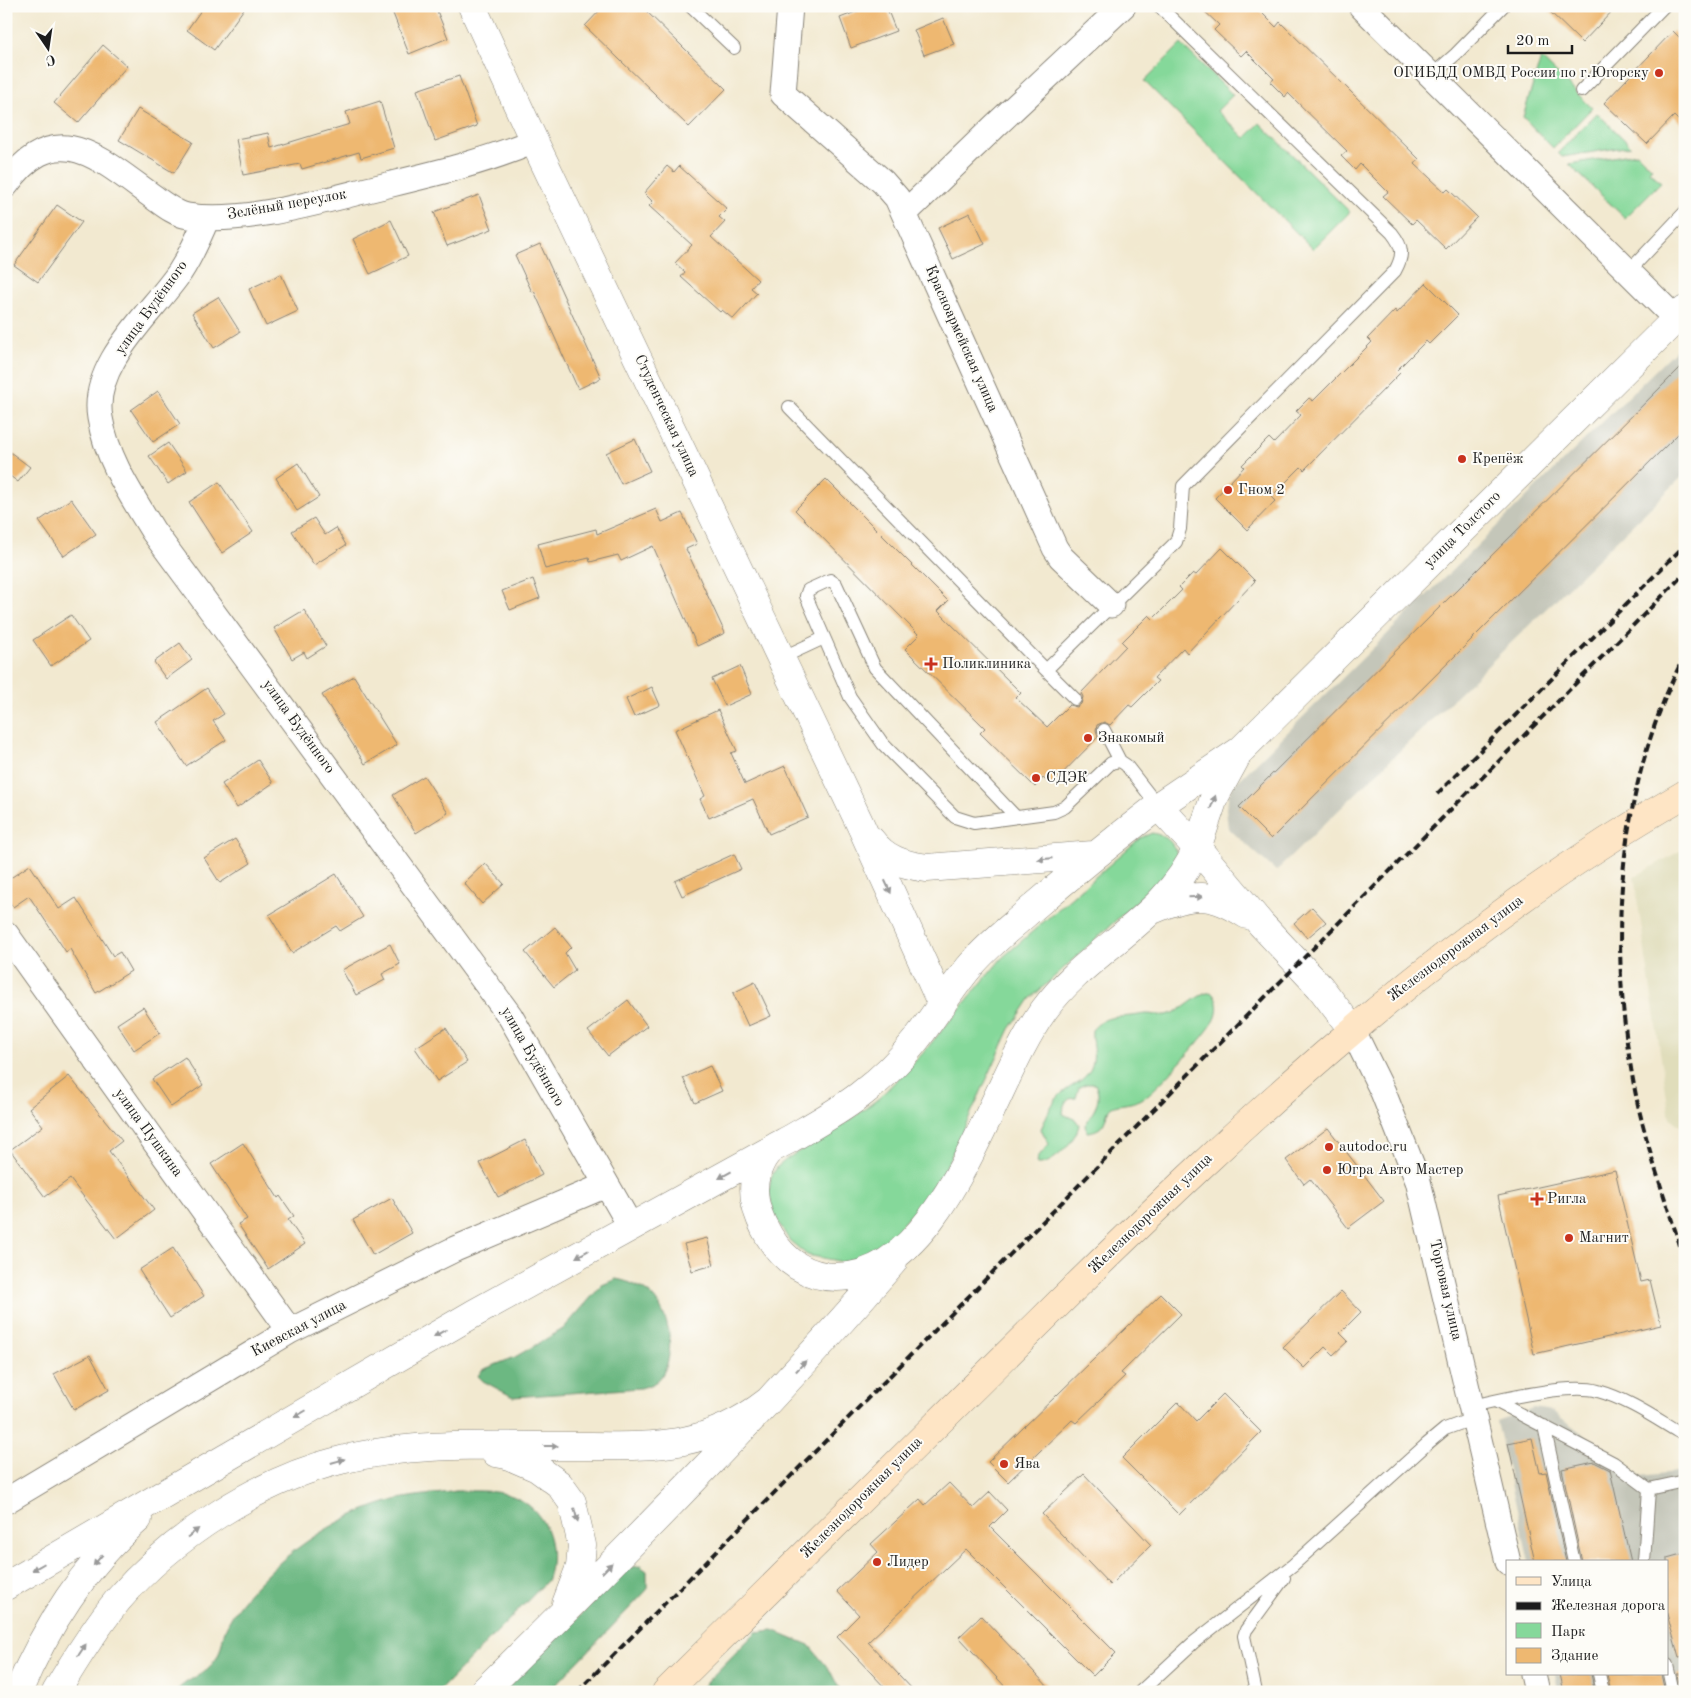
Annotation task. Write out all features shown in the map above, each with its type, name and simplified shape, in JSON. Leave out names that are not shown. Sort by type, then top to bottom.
[{"type":"main road","name":"Железнодорожная улица","points":[[666,1692],[1144,1219],[1352,1029],[1539,886],[1630,826],[1685,794]]},
{"type":"street","name":"Студенческая улица","points":[[472,6],[534,141],[861,826]]},
{"type":"street","name":"Красноармейская улица","points":[[790,6],[783,94],[883,182],[897,198],[1055,548],[1061,557],[1111,605]]},
{"type":"street","points":[[905,213],[988,132],[1123,6]]},
{"type":"street","points":[[1361,6],[1629,271],[1680,314]]},
{"type":"street","name":"Зелёный переулок","points":[[6,186],[36,153],[53,148],[70,147],[91,154],[165,205],[185,216],[207,218],[253,214],[312,204],[464,167],[534,141]]},
{"type":"street","name":"улица Будённого","points":[[207,218],[196,244],[180,272],[123,343],[109,369],[100,392],[100,417],[107,444],[122,480],[153,531],[510,1016],[631,1227]]},
{"type":"street","name":"улица Толстого","points":[[1241,750],[1680,314]]},
{"type":"street","points":[[6,1586],[473,1314],[767,1152],[847,1105],[884,1076],[915,1042],[972,964],[1094,855],[1158,806],[1241,750]]},
{"type":"street","points":[[484,1692],[561,1616],[834,1331],[930,1218],[964,1168],[1019,1052],[1034,1023],[1049,1002],[1070,981],[1150,911],[1185,873],[1197,848],[1214,798],[1241,750]]},
{"type":"street","points":[[1158,806],[1197,848],[1261,924],[1320,986],[1352,1029]]},
{"type":"street","points":[[861,826],[876,847],[889,858],[912,866],[927,868],[1094,855]]},
{"type":"street","points":[[861,826],[942,1005]]},
{"type":"street","points":[[1150,911],[1180,898],[1197,896],[1215,898],[1230,903],[1261,924]]},
{"type":"street","name":"улица Пушкина","points":[[6,934],[290,1331]]},
{"type":"street","name":"Торговая улица","points":[[1352,1029],[1383,1092],[1418,1181],[1481,1408],[1508,1560]]},
{"type":"street","points":[[767,1152],[755,1180],[754,1192],[757,1209],[771,1239],[795,1266],[824,1277],[841,1278],[861,1273],[900,1254]]},
{"type":"street","name":"Киевская улица","points":[[6,1501],[290,1331],[455,1250],[606,1185]]},
{"type":"street","points":[[56,1692],[76,1658],[119,1600],[142,1575],[172,1549],[222,1514],[268,1487],[340,1460],[391,1451],[450,1446],[669,1444],[692,1440],[732,1426],[767,1402]]},
{"type":"street","points":[[450,1446],[507,1455],[537,1468],[559,1484],[572,1502],[582,1545],[580,1567],[561,1616]]},
{"type":"street","points":[[18,1692],[46,1633],[72,1593],[101,1557],[136,1522],[186,1480]]},
{"type":"street","points":[[1533,1676],[1537,1692]]},
{"type":"lane","points":[[690,6],[734,48]]},
{"type":"lane","points":[[1046,670],[1176,542],[1180,529],[1183,486],[1188,480],[1395,271],[1402,260],[1401,245],[1392,233],[1159,6]]},
{"type":"lane","points":[[1431,76],[1456,54],[1503,6]]},
{"type":"lane","points":[[1582,91],[1664,6]]},
{"type":"lane","points":[[1629,271],[1685,212]]},
{"type":"lane","points":[[789,407],[1075,699]]},
{"type":"lane","points":[[1016,817],[875,668],[836,584],[830,580],[808,590],[806,596],[850,697],[883,744],[955,818],[974,822],[1016,817],[1054,812],[1065,807],[1111,763],[1120,761]]},
{"type":"lane","points":[[781,658],[824,638]]},
{"type":"lane","points":[[1104,730],[1120,761],[1126,765],[1158,806]]},
{"type":"lane","points":[[1140,1692],[1193,1643],[1293,1565],[1445,1429],[1481,1408],[1566,1389],[1596,1390],[1622,1399],[1678,1430]]},
{"type":"lane","points":[[1481,1408],[1544,1426],[1614,1463],[1649,1489],[1685,1481]]},
{"type":"lane","points":[[1544,1426],[1574,1560]]},
{"type":"lane","points":[[1644,1560],[1649,1489]]},
{"type":"lane","points":[[1256,1692],[1244,1636],[1246,1630],[1293,1565]]},
{"type":"lane","points":[[1668,1670],[1673,1692]]},
{"type":"lane","points":[[1599,1676],[1603,1692]]},
{"type":"shaded area","points":[[1685,341],[1685,474],[1276,871],[1228,828],[1226,808],[1229,794],[1235,784]]},
{"type":"shaded area","points":[[1685,848],[1685,1130],[1670,1118],[1634,877]]},
{"type":"shaded area","points":[[1533,1408],[1552,1411],[1640,1476],[1685,1471],[1685,1692],[1558,1692],[1555,1676],[1668,1676],[1668,1560],[1529,1560],[1497,1421]]},
{"type":"green space","points":[[1181,44],[1233,95],[1217,111],[1245,138],[1260,123],[1350,212],[1313,249],[1144,81]]},
{"type":"green space","points":[[1541,58],[1592,108],[1553,148],[1523,117]]},
{"type":"green space","points":[[1597,113],[1631,146],[1562,157],[1558,153]]},
{"type":"green space","points":[[1637,153],[1652,168],[1649,171],[1661,182],[1625,218],[1569,164]]},
{"type":"green space","points":[[1152,833],[1162,836],[1174,846],[1178,856],[1172,869],[1030,999],[1010,1029],[946,1167],[920,1204],[881,1248],[863,1257],[843,1262],[807,1255],[789,1240],[774,1215],[769,1191],[771,1177],[777,1167],[788,1158],[849,1121],[879,1098],[923,1053],[1002,958],[1140,838]]},
{"type":"green space","points":[[1211,992],[1218,1007],[1216,1017],[1195,1046],[1161,1083],[1141,1100],[1112,1107],[1100,1128],[1087,1132],[1086,1124],[1098,1100],[1098,1095],[1095,1084],[1086,1084],[1079,1087],[1076,1098],[1069,1099],[1064,1105],[1063,1114],[1076,1120],[1079,1125],[1077,1131],[1069,1144],[1057,1156],[1043,1164],[1037,1164],[1038,1157],[1049,1144],[1041,1129],[1050,1108],[1058,1097],[1084,1078],[1091,1068],[1093,1057],[1092,1030],[1097,1025],[1115,1017],[1145,1014],[1167,1015],[1179,1010],[1199,996]]},
{"type":"green space","points":[[616,1279],[635,1285],[651,1295],[658,1303],[667,1322],[670,1345],[669,1356],[662,1375],[655,1382],[640,1388],[513,1397],[483,1381],[478,1376],[482,1370],[515,1357],[563,1329],[602,1285]]},
{"type":"green space","points":[[456,1491],[488,1491],[506,1494],[519,1499],[531,1507],[540,1517],[546,1528],[552,1554],[551,1568],[547,1581],[438,1692],[175,1692],[212,1665],[219,1653],[226,1627],[240,1604],[271,1571],[306,1542],[346,1518],[367,1509],[413,1496]]},
{"type":"green space","points":[[640,1566],[647,1571],[647,1590],[549,1692],[503,1692],[621,1575],[632,1567]]},
{"type":"green space","points":[[773,1630],[809,1645],[829,1669],[841,1692],[697,1692],[756,1632]]},
{"type":"building","points":[[204,6],[246,6],[214,50],[187,30]]},
{"type":"building","points":[[390,6],[435,6],[448,38],[409,54]]},
{"type":"building","points":[[604,6],[641,6],[726,89],[689,127],[585,26]]},
{"type":"building","points":[[871,6],[886,6],[896,31],[851,48],[840,18]]},
{"type":"building","points":[[1199,6],[1255,6],[1276,27],[1280,22],[1419,159],[1415,164],[1445,192],[1448,189],[1477,217],[1446,249],[1416,220],[1412,224],[1383,196],[1388,192],[1360,164],[1355,170],[1341,156],[1347,151],[1288,93],[1285,97],[1270,82],[1274,79],[1246,51],[1241,56],[1214,30],[1219,25]]},
{"type":"building","points":[[1544,6],[1617,6],[1582,43]]},
{"type":"building","points":[[943,18],[954,44],[924,55],[914,30]]},
{"type":"building","name":"ОГИБДД ОМВД России по г.Югорску","points":[[1673,31],[1685,43],[1685,127],[1674,116],[1647,144],[1604,103]]},
{"type":"building","points":[[103,45],[127,66],[78,123],[54,103]]},
{"type":"building","points":[[459,76],[477,126],[435,141],[417,90]]},
{"type":"building","points":[[380,101],[394,148],[361,158],[359,152],[302,169],[300,164],[243,175],[236,139],[268,133],[271,148],[350,124],[346,112]]},
{"type":"building","points":[[138,109],[193,142],[174,173],[119,140]]},
{"type":"building","points":[[667,166],[674,172],[679,166],[727,209],[719,217],[725,222],[711,237],[758,280],[751,288],[757,293],[733,319],[722,310],[720,312],[681,277],[685,272],[675,263],[692,245],[649,206],[653,202],[644,193]]},
{"type":"building","points":[[479,195],[492,229],[447,246],[434,212]]},
{"type":"building","points":[[57,205],[82,222],[38,282],[14,265]]},
{"type":"building","points":[[970,213],[985,244],[953,259],[938,228]]},
{"type":"building","points":[[391,220],[408,256],[370,274],[353,239]]},
{"type":"building","points":[[540,244],[601,378],[578,389],[534,291],[532,292],[515,255]]},
{"type":"building","points":[[281,274],[298,311],[266,326],[249,289]]},
{"type":"building","points":[[1426,283],[1458,315],[1429,344],[1426,341],[1397,370],[1400,373],[1304,470],[1301,467],[1271,497],[1275,501],[1247,530],[1215,498],[1244,467],[1242,465],[1269,438],[1274,443],[1301,415],[1296,411],[1309,398],[1313,401],[1372,342],[1368,338],[1395,310],[1397,313]]},
{"type":"building","points":[[218,297],[240,332],[214,348],[192,313]]},
{"type":"building","points":[[1685,363],[1685,427],[1271,839],[1239,807]]},
{"type":"building","points":[[158,391],[180,424],[153,442],[131,410]]},
{"type":"building","points":[[635,439],[650,471],[621,484],[606,453]]},
{"type":"building","points":[[168,443],[187,471],[168,484],[149,456]]},
{"type":"building","points":[[6,449],[30,467],[18,482],[6,473]]},
{"type":"building","points":[[298,463],[319,497],[297,511],[276,478]]},
{"type":"building","points":[[826,479],[948,601],[938,611],[1021,693],[1016,698],[1047,727],[1069,705],[1077,707],[1081,704],[1083,697],[1081,693],[1126,646],[1122,642],[1149,615],[1153,619],[1182,590],[1179,587],[1193,573],[1196,575],[1222,548],[1255,581],[1187,653],[1183,648],[1154,678],[1158,681],[1132,707],[1129,705],[1110,725],[1104,722],[1097,725],[1098,737],[1051,785],[1043,778],[1035,787],[980,733],[985,728],[905,649],[919,635],[795,510]]},
{"type":"building","points":[[219,482],[253,532],[222,553],[189,502]]},
{"type":"building","points":[[71,499],[96,534],[64,556],[39,521]]},
{"type":"building","points":[[656,509],[662,522],[682,513],[697,544],[686,549],[725,633],[697,646],[653,546],[621,561],[618,555],[590,562],[589,558],[545,569],[538,544],[596,529],[597,534]]},
{"type":"building","points":[[314,518],[325,535],[336,528],[346,545],[314,565],[292,531]]},
{"type":"building","points":[[533,579],[540,598],[510,610],[502,591]]},
{"type":"building","points":[[304,610],[326,646],[307,658],[304,652],[292,659],[274,628]]},
{"type":"building","points":[[71,615],[89,641],[51,666],[33,640]]},
{"type":"building","points":[[180,643],[192,660],[166,679],[154,662]]},
{"type":"building","points":[[740,666],[752,694],[725,706],[712,679]]},
{"type":"building","points":[[354,676],[397,745],[365,764],[322,695]]},
{"type":"building","points":[[652,687],[660,705],[634,717],[626,699]]},
{"type":"building","points":[[207,688],[224,714],[213,721],[226,740],[186,766],[157,722]]},
{"type":"building","points":[[718,710],[737,751],[731,753],[745,784],[785,766],[808,817],[769,834],[753,799],[709,818],[700,799],[705,796],[675,730]]},
{"type":"building","points":[[258,760],[273,783],[237,808],[222,784]]},
{"type":"building","points":[[424,776],[448,813],[416,833],[393,795]]},
{"type":"building","points":[[235,839],[251,863],[220,883],[204,858]]},
{"type":"building","points":[[734,854],[741,869],[682,896],[675,881]]},
{"type":"building","points":[[485,863],[504,884],[482,904],[464,883]]},
{"type":"building","points":[[30,865],[59,909],[76,898],[113,956],[120,952],[131,971],[96,993],[70,949],[66,952],[29,896],[13,907],[6,897],[6,881]]},
{"type":"building","points":[[336,874],[363,917],[340,931],[336,926],[292,953],[269,915]]},
{"type":"building","points":[[1312,907],[1326,922],[1307,938],[1294,923]]},
{"type":"building","points":[[555,927],[571,947],[565,953],[575,970],[554,987],[525,952]]},
{"type":"building","points":[[390,944],[400,964],[382,974],[385,980],[356,995],[342,970]]},
{"type":"building","points":[[755,982],[771,1016],[748,1026],[733,993]]},
{"type":"building","points":[[628,1000],[647,1026],[608,1056],[588,1031]]},
{"type":"building","points":[[143,1007],[160,1033],[134,1050],[117,1024]]},
{"type":"building","points":[[446,1028],[467,1062],[437,1081],[415,1048]]},
{"type":"building","points":[[185,1057],[203,1085],[171,1107],[152,1079]]},
{"type":"building","points":[[710,1066],[722,1091],[695,1103],[683,1078]]},
{"type":"building","points":[[69,1076],[122,1141],[109,1151],[154,1210],[116,1239],[70,1179],[45,1197],[10,1150],[43,1126],[29,1108]]},
{"type":"building","name":"Югра Авто Мастер","points":[[1328,1128],[1384,1201],[1348,1228],[1310,1179],[1304,1184],[1286,1160]]},
{"type":"building","points":[[525,1140],[542,1175],[498,1197],[480,1163]]},
{"type":"building","points":[[243,1143],[278,1198],[280,1196],[294,1216],[288,1220],[305,1244],[268,1269],[238,1224],[247,1219],[211,1164]]},
{"type":"building","name":"Магнит","points":[[1615,1170],[1641,1282],[1650,1280],[1661,1325],[1534,1354],[1498,1196]]},
{"type":"building","points":[[392,1198],[412,1233],[373,1255],[353,1220]]},
{"type":"building","points":[[707,1238],[714,1265],[692,1271],[684,1244]]},
{"type":"building","points":[[173,1248],[204,1296],[170,1318],[139,1270]]},
{"type":"building","points":[[1341,1291],[1361,1312],[1340,1333],[1348,1341],[1333,1355],[1325,1347],[1304,1368],[1283,1347]]},
{"type":"building","points":[[1161,1294],[1181,1314],[1121,1373],[1125,1376],[1076,1423],[1072,1420],[1008,1482],[988,1462]]},
{"type":"building","points":[[90,1355],[109,1390],[74,1410],[54,1374]]},
{"type":"building","points":[[1223,1394],[1261,1432],[1179,1515],[1122,1458],[1178,1402],[1196,1421]]},
{"type":"building","points":[[1532,1438],[1540,1473],[1546,1472],[1566,1560],[1535,1560],[1508,1443]]},
{"type":"building","points":[[1594,1462],[1610,1470],[1631,1560],[1582,1560],[1562,1469]]},
{"type":"building","points":[[1084,1474],[1151,1545],[1110,1585],[1042,1514]]},
{"type":"building","points":[[949,1483],[973,1508],[990,1492],[1007,1510],[990,1527],[1116,1653],[1093,1676],[966,1549],[868,1642],[915,1692],[889,1692],[837,1637],[859,1615],[837,1591],[878,1552],[871,1544],[920,1499],[925,1505]]},
{"type":"building","points":[[1685,1553],[1685,1657],[1679,1658],[1668,1618],[1667,1558]]},
{"type":"building","points":[[981,1616],[1053,1692],[1010,1692],[959,1637]]},
{"type":"building","points":[[1677,1674],[1685,1674],[1685,1692],[1681,1692]]},
{"type":"building","points":[[1560,1676],[1591,1676],[1595,1692],[1564,1692]]},
{"type":"building","points":[[1607,1676],[1661,1676],[1665,1692],[1611,1692]]},
{"type":"railway","points":[[1437,794],[1685,545]]},
{"type":"railway","points":[[577,1692],[1685,573]]},
{"type":"railway","points":[[1685,655],[1661,707],[1643,762],[1630,818],[1623,876],[1620,933],[1622,991],[1628,1049],[1638,1105],[1654,1164],[1685,1261]]},
{"type":"place","name":"ОГИБДД ОМВД России по г.Югорску","points":[[1659,73]]},
{"type":"place","name":"Крепёж","points":[[1462,459]]},
{"type":"place","name":"Гном 2","points":[[1228,490]]},
{"type":"place","name":"Поликлиника","points":[[931,664]]},
{"type":"place","name":"Знакомый","points":[[1088,738]]},
{"type":"place","name":"СДЭК","points":[[1036,778]]},
{"type":"place","name":"autodoc.ru","points":[[1329,1147]]},
{"type":"place","name":"Югра Авто Мастер","points":[[1327,1170]]},
{"type":"place","name":"Ригла","points":[[1537,1199]]},
{"type":"place","name":"Магнит","points":[[1569,1238]]},
{"type":"place","name":"Ява","points":[[1004,1464]]},
{"type":"place","name":"Лидер","points":[[877,1562]]}]
